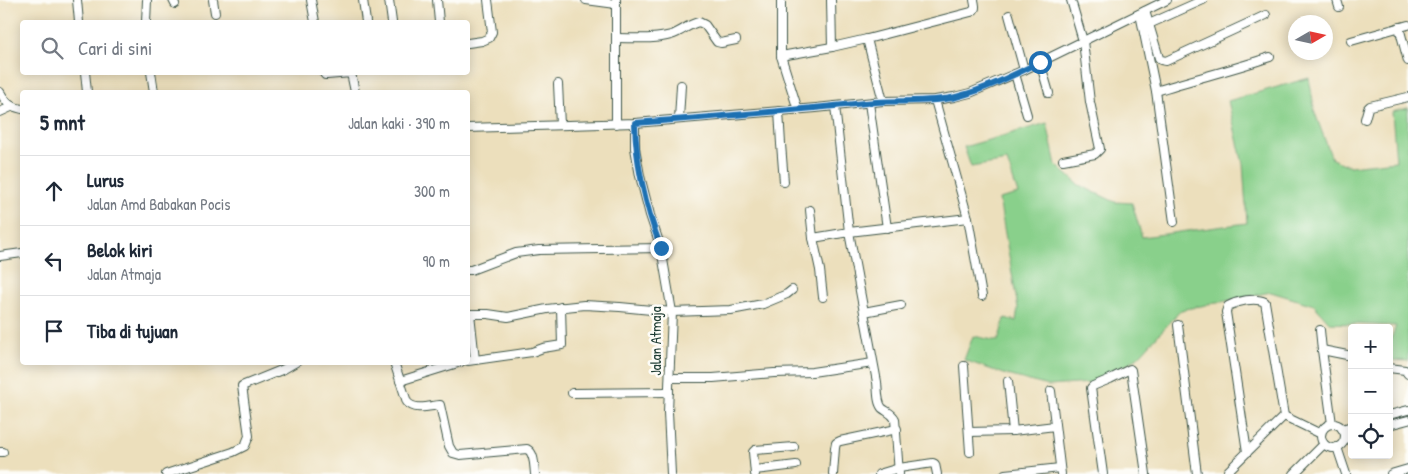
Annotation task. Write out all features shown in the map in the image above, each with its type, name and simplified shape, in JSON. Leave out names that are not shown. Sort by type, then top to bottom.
[{"type":"street","points":[[77,0],[79,20]]},
{"type":"street","points":[[146,20],[147,0]]},
{"type":"street","points":[[213,0],[215,13]]},
{"type":"street","points":[[311,0],[315,20]]},
{"type":"street","points":[[363,0],[366,20]]},
{"type":"street","points":[[389,0],[392,20]]},
{"type":"street","points":[[437,0],[439,20]]},
{"type":"street","points":[[470,43],[489,38],[492,32],[488,0]]},
{"type":"street","points":[[586,0],[616,2],[616,124]]},
{"type":"street","points":[[781,0],[782,56],[798,110]]},
{"type":"street","points":[[832,0],[832,47]]},
{"type":"street","points":[[782,56],[832,47],[971,12],[975,8],[974,0]]},
{"type":"street","points":[[1063,160],[1095,154],[1100,149],[1090,102],[1083,41],[1071,0]]},
{"type":"street","points":[[470,128],[635,123],[869,103],[954,98],[1024,70],[1167,0]]},
{"type":"street","points":[[1149,24],[1203,0]]},
{"type":"street","points":[[1142,13],[1149,24],[1159,58],[1166,61],[1266,15]]},
{"type":"street","points":[[1142,13],[1156,91],[1174,222]]},
{"type":"street","points":[[1009,15],[1024,70]]},
{"type":"street","points":[[616,38],[669,36],[689,25],[700,22],[705,25],[717,42],[736,40]]},
{"type":"street","points":[[1351,41],[1408,25]]},
{"type":"street","points":[[1399,27],[1408,61]]},
{"type":"street","points":[[866,39],[883,102]]},
{"type":"street","points":[[1156,91],[1270,57]]},
{"type":"street","points":[[1040,62],[1049,93]]},
{"type":"street","points":[[1014,74],[1027,115]]},
{"type":"street","points":[[84,75],[87,90]]},
{"type":"street","points":[[151,75],[154,90]]},
{"type":"street","points":[[353,75],[355,90]]},
{"type":"street","points":[[558,84],[560,125]]},
{"type":"street","points":[[679,119],[681,85]]},
{"type":"street","points":[[0,92],[11,107]]},
{"type":"street","points":[[1366,119],[1370,106],[1408,98]]},
{"type":"street","points":[[935,100],[968,218],[982,296]]},
{"type":"street","points":[[869,103],[887,228]]},
{"type":"street","points":[[835,106],[849,232],[874,363],[880,405],[895,419],[899,471]]},
{"type":"street","points":[[0,112],[11,107],[20,109]]},
{"type":"street","points":[[779,111],[784,182]]},
{"type":"street","name":"Jalan Atmaja","points":[[635,123],[635,148],[640,176],[661,248],[672,312],[668,412],[671,474]]},
{"type":"street","points":[[810,210],[823,297]]},
{"type":"street","points":[[813,238],[968,218]]},
{"type":"street","points":[[470,270],[516,253],[539,250],[661,248]]},
{"type":"street","points":[[0,256],[20,252]]},
{"type":"street","points":[[470,314],[508,317],[547,309],[584,305],[672,312],[731,310],[763,304],[792,290]]},
{"type":"street","points":[[1248,452],[1226,312],[1228,306],[1232,304],[1254,300],[1265,302],[1284,416]]},
{"type":"street","points":[[864,312],[901,305]]},
{"type":"street","points":[[470,329],[472,360],[562,346],[561,307]]},
{"type":"street","points":[[1178,325],[1197,474]]},
{"type":"street","points":[[1320,330],[1332,424]]},
{"type":"street","points":[[1322,350],[1348,355]]},
{"type":"street","points":[[670,378],[712,378],[812,372],[874,363]]},
{"type":"street","points":[[166,474],[233,452],[245,446],[249,436],[242,386],[291,365]]},
{"type":"street","points":[[395,365],[407,402],[411,406],[416,408],[440,404],[448,446],[453,452],[460,455],[527,449],[532,454],[535,474]]},
{"type":"street","points":[[400,381],[451,365]]},
{"type":"street","points":[[964,366],[970,452]]},
{"type":"street","points":[[1393,368],[1405,370],[1408,374]]},
{"type":"street","points":[[1103,474],[1092,388],[1130,369],[1132,370],[1146,474]]},
{"type":"street","points":[[1008,381],[1014,431]]},
{"type":"street","points":[[1005,474],[1061,471],[1051,391]]},
{"type":"street","points":[[572,393],[669,392]]},
{"type":"street","points":[[1393,414],[1408,410]]},
{"type":"street","points":[[1284,416],[1321,434]]},
{"type":"street","points":[[1228,471],[1284,416]]},
{"type":"street","points":[[1393,424],[1408,420]]},
{"type":"street","points":[[1332,424],[1339,426],[1348,436],[1341,446],[1337,448],[1326,447],[1322,441],[1321,434],[1325,427],[1332,424]]},
{"type":"street","points":[[969,432],[1014,431],[1055,426]]},
{"type":"street","points":[[1342,429],[1348,427]]},
{"type":"street","points":[[833,474],[836,443],[897,429]]},
{"type":"street","points":[[1294,474],[1324,444]]},
{"type":"street","points":[[794,447],[755,450],[755,472],[796,465]]},
{"type":"street","points":[[1337,448],[1346,474]]},
{"type":"street","points":[[879,474],[934,463],[937,474]]},
{"type":"street","points":[[1395,473],[1408,468]]},
{"type":"green space","points":[[1309,78],[1315,113],[1332,159],[1350,166],[1396,161],[1392,112],[1408,108],[1408,361],[1393,360],[1393,334],[1396,326],[1393,326],[1393,324],[1330,323],[1314,305],[1271,292],[1181,310],[1139,356],[1115,373],[1090,383],[1048,386],[1004,374],[964,360],[973,336],[998,341],[1005,318],[1016,321],[1018,308],[999,199],[1018,194],[1007,161],[971,167],[964,147],[1047,123],[1056,165],[1079,185],[1115,202],[1132,203],[1142,237],[1247,223],[1243,164],[1228,101]]},
{"type":"route","points":[[661,248],[640,176],[635,148],[635,123],[883,102],[954,98],[970,93],[1040,62]]}]
